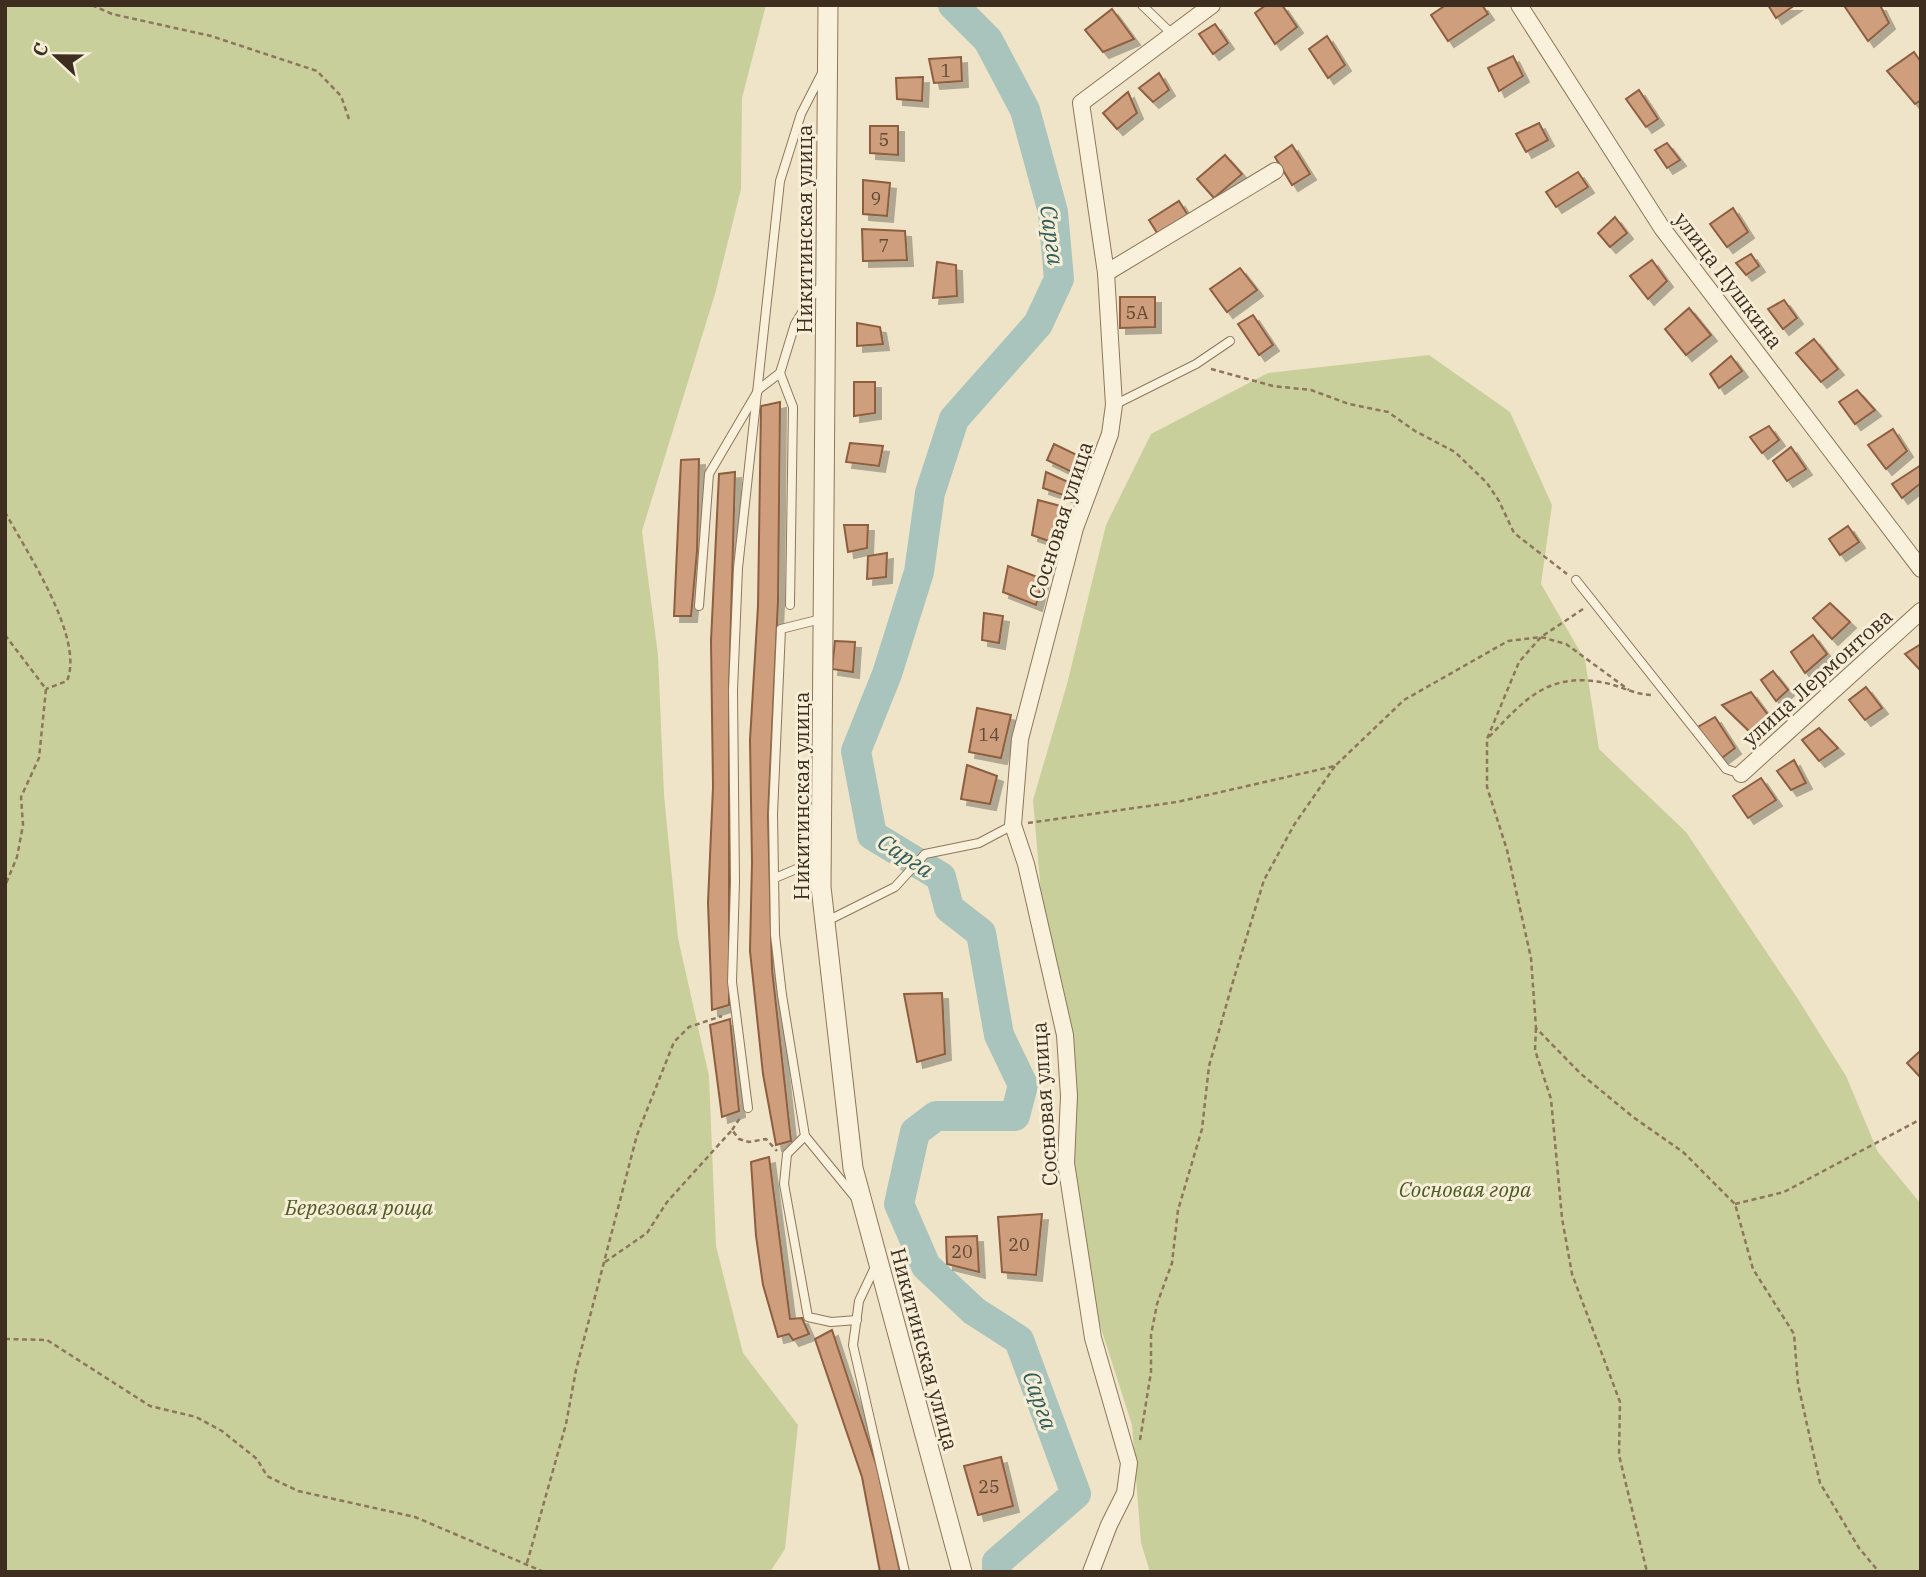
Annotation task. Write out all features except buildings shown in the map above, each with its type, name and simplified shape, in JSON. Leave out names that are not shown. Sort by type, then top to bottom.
[{"type":"street","name":"Никитинская улица","points":[[828,5],[821,859],[825,922],[853,1168],[962,1572]]},
{"type":"street","points":[[1172,34],[1212,5]]},
{"type":"street","name":"улица Пушкина","points":[[1520,5],[1662,228],[1921,569]]},
{"type":"street","name":"Сосновая улица","points":[[1129,1463],[1093,1338],[1066,1163],[1069,1096],[1065,1035],[1026,864],[1013,825],[1020,739],[1038,663],[1075,528],[1111,434],[1114,405],[1106,273],[1081,103],[1172,34]]},
{"type":"street","points":[[1106,273],[1275,171]]},
{"type":"street","name":"улица Лермонтова","points":[[1741,774],[1921,611]]},
{"type":"street","points":[[1091,1572],[1125,1493],[1129,1463]]},
{"type":"lane","points":[[1142,5],[1172,34]]},
{"type":"lane","points":[[747,1108],[732,982],[737,581],[751,429],[759,389],[780,181],[801,114],[828,61]]},
{"type":"lane","points":[[699,606],[709,474],[759,389],[780,373],[795,324],[812,296],[827,280]]},
{"type":"lane","points":[[1114,405],[1196,364],[1230,341]]},
{"type":"lane","points":[[780,373],[793,407],[790,605]]},
{"type":"lane","points":[[1576,580],[1726,769],[1741,774]]},
{"type":"lane","points":[[824,618],[781,629],[773,814],[775,934],[805,1136],[863,1206]]},
{"type":"lane","points":[[825,922],[895,887],[925,854],[979,843],[1013,825]]},
{"type":"lane","points":[[775,878],[821,859]]},
{"type":"lane","points":[[805,1136],[787,1154],[784,1184],[808,1317],[831,1322],[857,1320]]},
{"type":"lane","points":[[878,1261],[859,1301],[853,1345],[905,1572]]},
{"type":"path","points":[[92,5],[112,14],[211,36],[317,71],[341,96],[349,122]]},
{"type":"path","points":[[1196,364],[1273,386],[1311,390],[1349,404],[1388,412],[1415,431],[1455,452],[1487,483],[1499,500],[1514,533],[1534,551],[1576,580]]},
{"type":"path","points":[[5,512],[70,642],[72,671],[68,681],[46,689]]},
{"type":"path","points":[[1595,601],[1541,637],[1519,662],[1487,739],[1487,787],[1507,850],[1531,958],[1535,1050],[1551,1099],[1562,1218],[1572,1275],[1620,1402],[1619,1455],[1647,1572]]},
{"type":"path","points":[[5,635],[46,689],[39,758],[21,797],[23,825],[18,858],[5,886]]},
{"type":"path","points":[[1129,1463],[1142,1435],[1157,1304],[1172,1263],[1178,1210],[1202,1129],[1209,1066],[1264,880],[1294,825],[1335,766],[1404,700],[1508,641],[1541,637],[1566,643],[1629,690]]},
{"type":"path","points":[[1487,739],[1529,695],[1551,684],[1579,680],[1647,695],[1664,694]]},
{"type":"path","points":[[1013,825],[1177,802],[1335,766]]},
{"type":"path","points":[[527,1563],[566,1424],[576,1370],[637,1135],[674,1042],[689,1027],[735,1011]]},
{"type":"path","points":[[1536,1028],[1581,1074],[1633,1117],[1683,1152],[1735,1204],[1754,1269],[1794,1334],[1798,1384],[1820,1483],[1859,1548],[1879,1572]]},
{"type":"path","points":[[1735,1204],[1784,1192],[1921,1119]]},
{"type":"path","points":[[605,1262],[646,1233],[667,1202],[732,1129],[739,1139],[749,1142],[766,1139],[773,1150],[787,1154]]},
{"type":"path","points":[[5,1339],[47,1340],[150,1406],[196,1417],[222,1431],[257,1459],[267,1476],[298,1491],[415,1517],[544,1572]]},
{"type":"green space","name":"Березовая роща","points":[[5,5],[766,5],[742,98],[741,189],[715,294],[642,531],[658,655],[664,795],[678,938],[709,1076],[716,1246],[743,1353],[798,1425],[785,1549],[770,1572],[5,1572]]},
{"type":"green space","name":"Сосновая гора","points":[[1429,355],[1510,412],[1552,505],[1541,584],[1585,660],[1599,749],[1686,832],[1846,1076],[1878,1152],[1921,1204],[1921,1572],[1150,1572],[1141,1543],[1132,1425],[1099,1322],[1073,1163],[1075,1055],[1042,905],[1033,800],[1067,684],[1106,525],[1151,434],[1268,373]]},
{"type":"waterway","name":"Сарга","points":[[953,5],[988,40],[1025,110],[1053,212],[1059,279],[1038,324],[954,419],[930,493],[919,572],[887,674],[856,751],[872,835],[941,877],[949,908],[981,933],[999,1035],[1023,1085],[1015,1116],[936,1116],[915,1132],[899,1204],[926,1266],[974,1311],[1019,1340],[1076,1494],[997,1562],[997,1572]]}]
